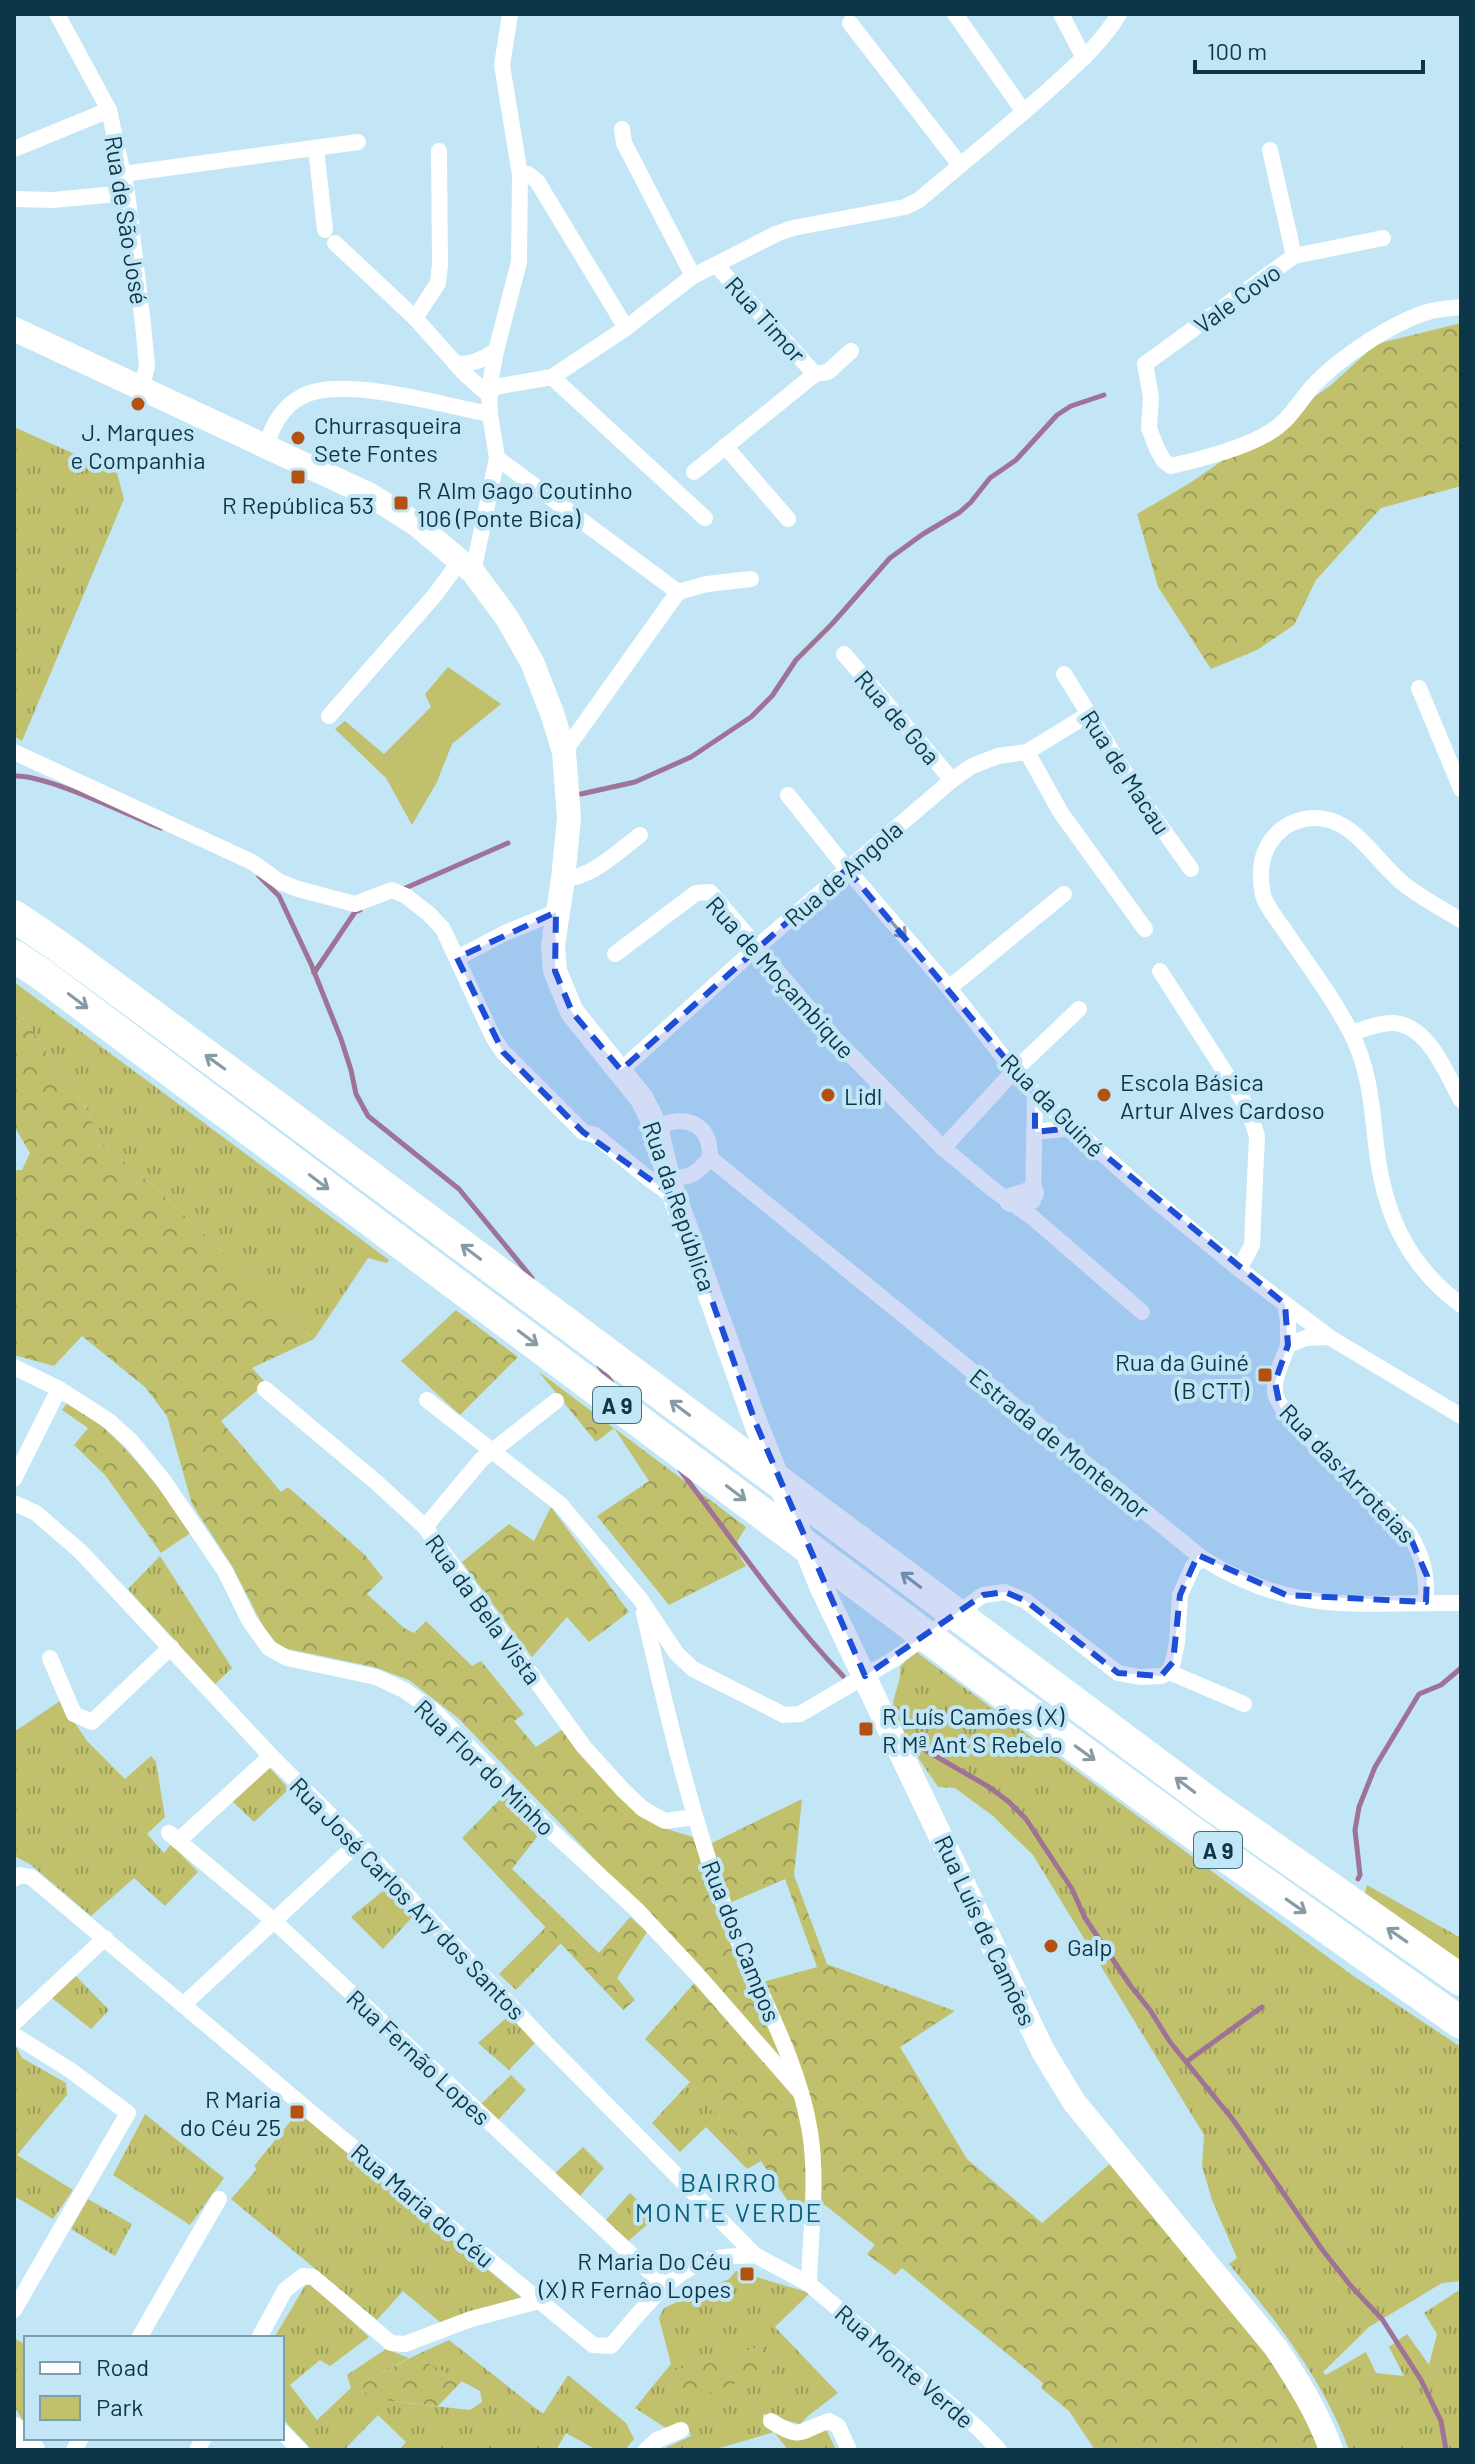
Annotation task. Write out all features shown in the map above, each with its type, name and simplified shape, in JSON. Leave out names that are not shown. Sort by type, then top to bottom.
[{"type":"highway","name":"A 9","points":[[14,916],[278,1108],[1212,1805],[1461,1980]]},
{"type":"highway","name":"A 9","points":[[14,956],[977,1674],[1189,1830],[1461,2023]]},
{"type":"main road","name":"Rua da República","points":[[14,329],[370,495],[416,524],[466,566],[507,618],[532,662],[564,752],[569,818],[563,879],[556,912],[553,945],[555,971],[572,1012],[621,1070],[642,1099],[656,1127],[672,1188],[732,1357]]},
{"type":"main road","name":"Rua Luís de Camões","points":[[732,1357],[821,1586],[1043,2051],[1074,2102],[1276,2348],[1301,2385],[1331,2450]]},
{"type":"main road","points":[[14,2429],[33,2450]]},
{"type":"street","name":"Rua de São José","points":[[57,14],[109,110],[127,193],[146,352],[147,366],[141,390]]},
{"type":"street","points":[[329,716],[435,595],[466,566],[497,458],[490,392],[496,351],[519,262],[520,175],[502,65],[510,14]]},
{"type":"street","points":[[955,14],[1024,112]]},
{"type":"street","points":[[1061,14],[1084,58]]},
{"type":"street","points":[[490,392],[552,377],[626,328],[693,276],[776,234],[905,207],[919,200],[1084,58],[1119,14]]},
{"type":"street","points":[[850,23],[960,165]]},
{"type":"street","points":[[14,149],[109,110]]},
{"type":"street","points":[[622,129],[624,143],[693,276]]},
{"type":"street","points":[[123,174],[358,142]]},
{"type":"street","points":[[316,148],[330,237],[415,318],[455,363],[490,392]]},
{"type":"street","points":[[1270,150],[1294,256]]},
{"type":"street","points":[[415,318],[438,283],[439,151]]},
{"type":"street","points":[[520,175],[528,174],[537,181],[626,328]]},
{"type":"street","points":[[14,199],[53,200],[127,193]]},
{"type":"street","name":"Vale Covo","points":[[1383,238],[1294,256],[1145,364],[1151,397],[1149,428],[1164,461],[1171,466],[1270,433],[1343,359],[1380,334],[1430,312],[1461,307]]},
{"type":"street","name":"Rua Timor","points":[[716,265],[815,374]]},
{"type":"street","points":[[455,363],[476,363],[496,351]]},
{"type":"street","name":"Rua Timor","points":[[694,472],[815,374],[828,372],[851,351]]},
{"type":"street","points":[[552,377],[705,518]]},
{"type":"street","points":[[266,446],[277,420],[288,405],[304,395],[319,391],[347,388],[411,396],[490,414]]},
{"type":"street","points":[[725,446],[788,519]]},
{"type":"street","points":[[497,458],[678,592]]},
{"type":"street","points":[[564,752],[678,592],[707,584],[751,579]]},
{"type":"street","name":"Rua de Goa","points":[[844,654],[952,780]]},
{"type":"street","name":"Rua de Macau","points":[[1064,674],[1144,803],[1191,869]]},
{"type":"street","points":[[1419,688],[1461,789]]},
{"type":"street","name":"Rua de Angola","points":[[621,1070],[756,948],[952,780],[972,766],[998,756],[1027,752],[1089,714]]},
{"type":"street","points":[[1027,752],[1061,813],[1145,929]]},
{"type":"street","points":[[18,754],[252,862],[280,882],[298,889],[355,904],[399,893],[429,914],[443,929],[493,1037],[503,1052],[583,1132],[595,1135],[644,1175],[672,1188],[701,1169],[710,1158],[710,1144],[705,1131],[694,1123],[665,1123],[656,1127]]},
{"type":"street","name":"Rua da Guiné","points":[[788,795],[1035,1094],[1150,1196],[1329,1337]]},
{"type":"street","points":[[1461,920],[1406,885],[1379,861],[1355,833],[1337,821],[1316,817],[1298,820],[1283,828],[1271,841],[1260,868],[1264,898],[1352,1033],[1365,1067],[1383,1191],[1395,1224],[1412,1254],[1429,1275],[1461,1305]]},
{"type":"street","points":[[563,879],[577,879],[588,873],[640,835]]},
{"type":"street","name":"Rua de Moçambique","points":[[615,954],[696,893],[710,892],[836,1040],[943,1148],[995,1191],[1022,1196]]},
{"type":"street","points":[[949,988],[1064,894]]},
{"type":"street","points":[[457,958],[505,933],[556,912]]},
{"type":"street","points":[[1160,971],[1239,1094],[1257,1136],[1252,1245],[1239,1269]]},
{"type":"street","points":[[943,1148],[1014,1071],[1079,1009]]},
{"type":"street","points":[[1352,1033],[1391,1023],[1408,1026],[1434,1052],[1461,1100]]},
{"type":"street","points":[[1035,1094],[1035,1132],[1022,1196],[1036,1219],[1142,1312]]},
{"type":"street","points":[[1035,1132],[1072,1128]]},
{"type":"street","name":"Estrada de Montemor","points":[[710,1158],[1202,1558],[1230,1575],[1286,1595],[1314,1601],[1461,1603]]},
{"type":"street","name":"Rua das Arroteias","points":[[1285,1304],[1288,1345],[1275,1382],[1280,1407],[1307,1437],[1408,1532],[1418,1547],[1427,1576],[1426,1602]]},
{"type":"street","points":[[1288,1345],[1306,1338],[1329,1337],[1461,1416]]},
{"type":"street","name":"Rua Flor do Minho","points":[[14,1367],[59,1389],[109,1421],[148,1460],[225,1571],[249,1620],[269,1648],[287,1658],[376,1677],[404,1690],[435,1712],[548,1828],[637,1910],[801,2093]]},
{"type":"street","points":[[14,1479],[59,1389]]},
{"type":"street","name":"Rua da Bela Vista","points":[[265,1389],[425,1527],[584,1747],[623,1790],[643,1809],[665,1821],[695,1817]]},
{"type":"street","points":[[427,1400],[560,1504],[641,1600],[677,1654],[693,1669],[784,1715],[800,1714],[894,1659],[983,1595],[1005,1592],[1026,1601],[1118,1673],[1140,1677],[1161,1676],[1169,1672],[1173,1662],[1180,1595],[1193,1566],[1202,1558]]},
{"type":"street","points":[[425,1527],[481,1460],[556,1401]]},
{"type":"street","name":"Rua José Carlos Ary dos Santos","points":[[14,1503],[36,1513],[81,1552],[544,2041],[755,2255],[809,2284]]},
{"type":"street","name":"Rua dos Campos","points":[[641,1600],[695,1817],[733,1929],[793,2063],[801,2093],[810,2133],[814,2183],[809,2284]]},
{"type":"street","points":[[50,1658],[74,1714],[92,1722],[171,1647]]},
{"type":"street","points":[[1169,1672],[1244,1704]]},
{"type":"street","name":"Rua Fernão Lopes","points":[[271,1756],[174,1837],[274,1921],[665,2286]]},
{"type":"street","points":[[183,2005],[358,1843]]},
{"type":"street","name":"Rua Maria do Céu","points":[[14,1879],[20,1875],[31,1877],[77,1914],[593,2345],[611,2346],[665,2286],[695,2266],[717,2258],[755,2255]]},
{"type":"street","points":[[14,2023],[105,1938]]},
{"type":"street","points":[[14,2035],[70,2070],[128,2113],[14,2310]]},
{"type":"street","points":[[140,2336],[219,2199]]},
{"type":"street","points":[[260,2336],[285,2290],[303,2276],[313,2277],[391,2343],[405,2344],[451,2325],[539,2301]]},
{"type":"street","name":"Rua Monte Verde","points":[[809,2284],[967,2418],[999,2450]]},
{"type":"street","points":[[771,2421],[789,2432],[802,2433],[829,2421],[838,2426],[849,2450]]},
{"type":"street","points":[[646,2450],[657,2440],[681,2430]]},
{"type":"street","points":[[284,2434],[300,2450]]},
{"type":"highlighted area","points":[[847,869],[1035,1094],[1035,1132],[1072,1128],[1285,1304],[1288,1345],[1275,1382],[1280,1407],[1408,1532],[1427,1576],[1426,1602],[1286,1595],[1198,1555],[1180,1595],[1173,1662],[1161,1676],[1118,1673],[1026,1601],[1005,1592],[983,1595],[865,1676],[756,1424],[675,1197],[583,1132],[503,1052],[457,958],[556,912],[555,971],[572,1012],[621,1070]]},
{"type":"green space","points":[[1461,323],[1461,486],[1381,508],[1316,580],[1294,625],[1257,650],[1211,669],[1158,587],[1137,514],[1190,483],[1330,386],[1376,344]]},
{"type":"green space","points":[[14,427],[117,473],[124,499],[22,741],[14,736]]},
{"type":"green space","points":[[448,667],[501,704],[452,744],[437,782],[412,825],[386,778],[335,729],[345,721],[384,754],[431,707],[425,694]]},
{"type":"green space","points":[[14,982],[389,1260],[387,1263],[368,1258],[314,1339],[159,1191],[102,1143],[87,1110],[14,1005]]},
{"type":"green space","points":[[14,1005],[87,1110],[102,1143],[159,1191],[314,1339],[252,1368],[266,1383],[221,1421],[281,1492],[288,1487],[365,1555],[383,1578],[367,1594],[404,1628],[414,1633],[426,1621],[472,1666],[481,1661],[524,1714],[514,1721],[536,1747],[563,1729],[642,1816],[670,1830],[712,1843],[802,1799],[794,1875],[827,1964],[955,2011],[900,2047],[967,2159],[1042,2223],[1112,2162],[1236,2311],[1292,2392],[1322,2450],[1095,2450],[1069,2411],[1041,2388],[1043,2383],[902,2268],[895,2275],[867,2254],[875,2245],[825,2205],[796,2213],[761,2161],[710,2109],[690,2082],[645,2039],[704,1972],[458,1718],[409,1680],[374,1667],[283,1648],[277,1644],[264,1628],[232,1566],[192,1504],[167,1416],[145,1387],[82,1336],[54,1366],[14,1355],[14,1170],[22,1170],[30,1153],[14,1126]],"holes":[[[785,1879],[817,1967],[748,1986],[718,1908]]]},
{"type":"green space","points":[[456,1310],[518,1357],[460,1415],[401,1361]]},
{"type":"green space","points":[[538,1371],[614,1428],[596,1442]]},
{"type":"green space","points":[[69,1401],[121,1444],[192,1532],[161,1553],[105,1475],[74,1445],[88,1428],[62,1410]]},
{"type":"green space","points":[[614,1428],[746,1527],[734,1547],[746,1566],[669,1605],[597,1516],[649,1481]]},
{"type":"green space","points":[[551,1507],[629,1612],[589,1642],[567,1617],[532,1657],[462,1562],[509,1524],[534,1541]]},
{"type":"green space","points":[[160,1556],[232,1668],[215,1684],[128,1589]]},
{"type":"green space","points":[[915,1651],[1352,1975],[1461,2047],[1461,2281],[1442,2283],[1369,2327],[1323,2372],[1326,2375],[1366,2352],[1376,2373],[1404,2376],[1389,2347],[1407,2334],[1429,2365],[1437,2334],[1424,2313],[1461,2289],[1461,2450],[1349,2450],[1312,2375],[1229,2264],[1237,2258],[1212,2200],[1202,2166],[1204,2135],[1033,1855],[993,1816],[955,1788],[938,1787],[899,1727],[893,1710],[900,1667]]},
{"type":"green space","points":[[60,1701],[87,1741],[125,1779],[151,1756],[156,1762],[165,1817],[147,1834],[164,1853],[171,1844],[198,1872],[165,1906],[134,1878],[91,1916],[30,1864],[14,1856],[14,1728],[17,1730]]},
{"type":"green space","points":[[268,1766],[289,1789],[254,1822],[230,1799]]},
{"type":"green space","points":[[505,1794],[540,1833],[512,1869],[599,1953],[630,1917],[647,1932],[617,1978],[635,2000],[623,2010],[462,1838]]},
{"type":"green space","points":[[1367,1885],[1461,1938],[1461,1965],[1364,1896]]},
{"type":"green space","points":[[389,1886],[416,1913],[383,1949],[351,1917]]},
{"type":"green space","points":[[546,1927],[561,1943],[516,1990],[499,1974]]},
{"type":"green space","points":[[75,1975],[109,2010],[91,2029],[52,1998]]},
{"type":"green space","points":[[512,2013],[536,2042],[509,2070],[478,2043]]},
{"type":"green space","points":[[15,2045],[22,2058],[66,2083],[67,2095],[17,2155],[73,2190],[53,2219],[14,2196]]},
{"type":"green space","points":[[511,2075],[526,2090],[498,2120],[479,2106]]},
{"type":"green space","points":[[690,2082],[710,2109],[761,2161],[747,2169],[706,2127],[680,2152],[652,2123]]},
{"type":"green space","points":[[298,2112],[523,2299],[441,2323],[403,2291],[377,2320],[231,2199]]},
{"type":"green space","points":[[145,2114],[224,2178],[190,2225],[113,2175]]},
{"type":"green space","points":[[583,2147],[604,2168],[579,2197],[554,2174]]},
{"type":"green space","points":[[630,2193],[655,2218],[627,2242],[604,2222]]},
{"type":"green space","points":[[88,2199],[132,2224],[115,2256],[71,2229]]},
{"type":"green space","points":[[736,2271],[810,2293],[775,2327],[838,2393],[800,2424],[763,2414],[763,2422],[813,2433],[826,2429],[836,2450],[788,2450],[774,2432],[713,2450],[661,2450],[691,2436],[687,2424],[666,2428],[635,2408],[671,2364],[659,2318],[664,2308],[729,2279]],"holes":[[[766,2345],[775,2369],[681,2402],[674,2371]]]},
{"type":"green space","points":[[311,2284],[369,2337],[330,2366],[320,2360],[290,2385],[317,2420],[351,2388],[347,2375],[386,2349],[409,2358],[353,2388],[390,2401],[470,2410],[482,2402],[480,2391],[414,2356],[449,2340],[543,2414],[568,2375],[626,2423],[634,2439],[625,2450],[597,2450],[566,2433],[556,2450],[399,2450],[406,2442],[378,2415],[344,2450],[312,2450],[284,2420],[284,2336],[275,2336],[305,2286]]},
{"type":"green space","points":[[14,2338],[24,2344],[24,2423],[14,2406]]},
{"type":"green space","points":[[766,2345],[775,2369],[681,2403],[673,2371]]},
{"type":"green space","points":[[414,2356],[462,2381],[438,2406],[390,2401],[352,2388]]},
{"type":"waterway","points":[[581,794],[635,782],[691,757],[751,717],[772,696],[796,660],[890,558],[960,512],[990,478],[1016,460],[1057,415],[1071,406],[1104,395]]},
{"type":"waterway","points":[[14,776],[66,788],[161,828]]},
{"type":"waterway","points":[[401,890],[508,843]]},
{"type":"waterway","points":[[259,876],[279,896],[311,964],[341,1039],[356,1094],[368,1116],[459,1189],[532,1278]]},
{"type":"waterway","points":[[314,973],[355,912],[360,910]]},
{"type":"waterway","points":[[599,1366],[612,1383]]},
{"type":"waterway","points":[[680,1470],[779,1601],[843,1676]]},
{"type":"waterway","points":[[1358,1879],[1355,1830],[1359,1807],[1375,1767],[1419,1694],[1441,1685],[1461,1668]]},
{"type":"waterway","points":[[906,1739],[989,1787],[1026,1819],[1072,1889],[1085,1918],[1170,2042],[1234,2121],[1321,2248],[1382,2319],[1421,2380],[1441,2421],[1446,2450]]},
{"type":"waterway","points":[[1186,2062],[1262,2007]]},
{"type":"place","name":"J. Marques e Companhia","points":[[138,404]]},
{"type":"place","name":"Churrasqueira Sete Fontes","points":[[298,438]]},
{"type":"place","name":"R República 53","points":[[298,477]]},
{"type":"place","name":"R Alm Gago Coutinho 106 (Ponte Bica)","points":[[401,503]]},
{"type":"place","name":"Lidl","points":[[828,1095]]},
{"type":"place","name":"Escola Básica Artur Alves Cardoso","points":[[1104,1095]]},
{"type":"place","name":"Rua da Guiné (B CTT)","points":[[1265,1375]]},
{"type":"place","name":"R Luís Camões (X) R Mª Ant S Rebelo","points":[[866,1729]]},
{"type":"place","name":"Galp","points":[[1051,1946]]},
{"type":"place","name":"R Maria do Céu 25","points":[[297,2112]]},
{"type":"place","name":"R Maria Do Céu (X) R Fernâo Lopes","points":[[747,2274]]},
{"type":"district","name":"BAIRRO MONTE VERDE","points":[[729,2196]]}]
